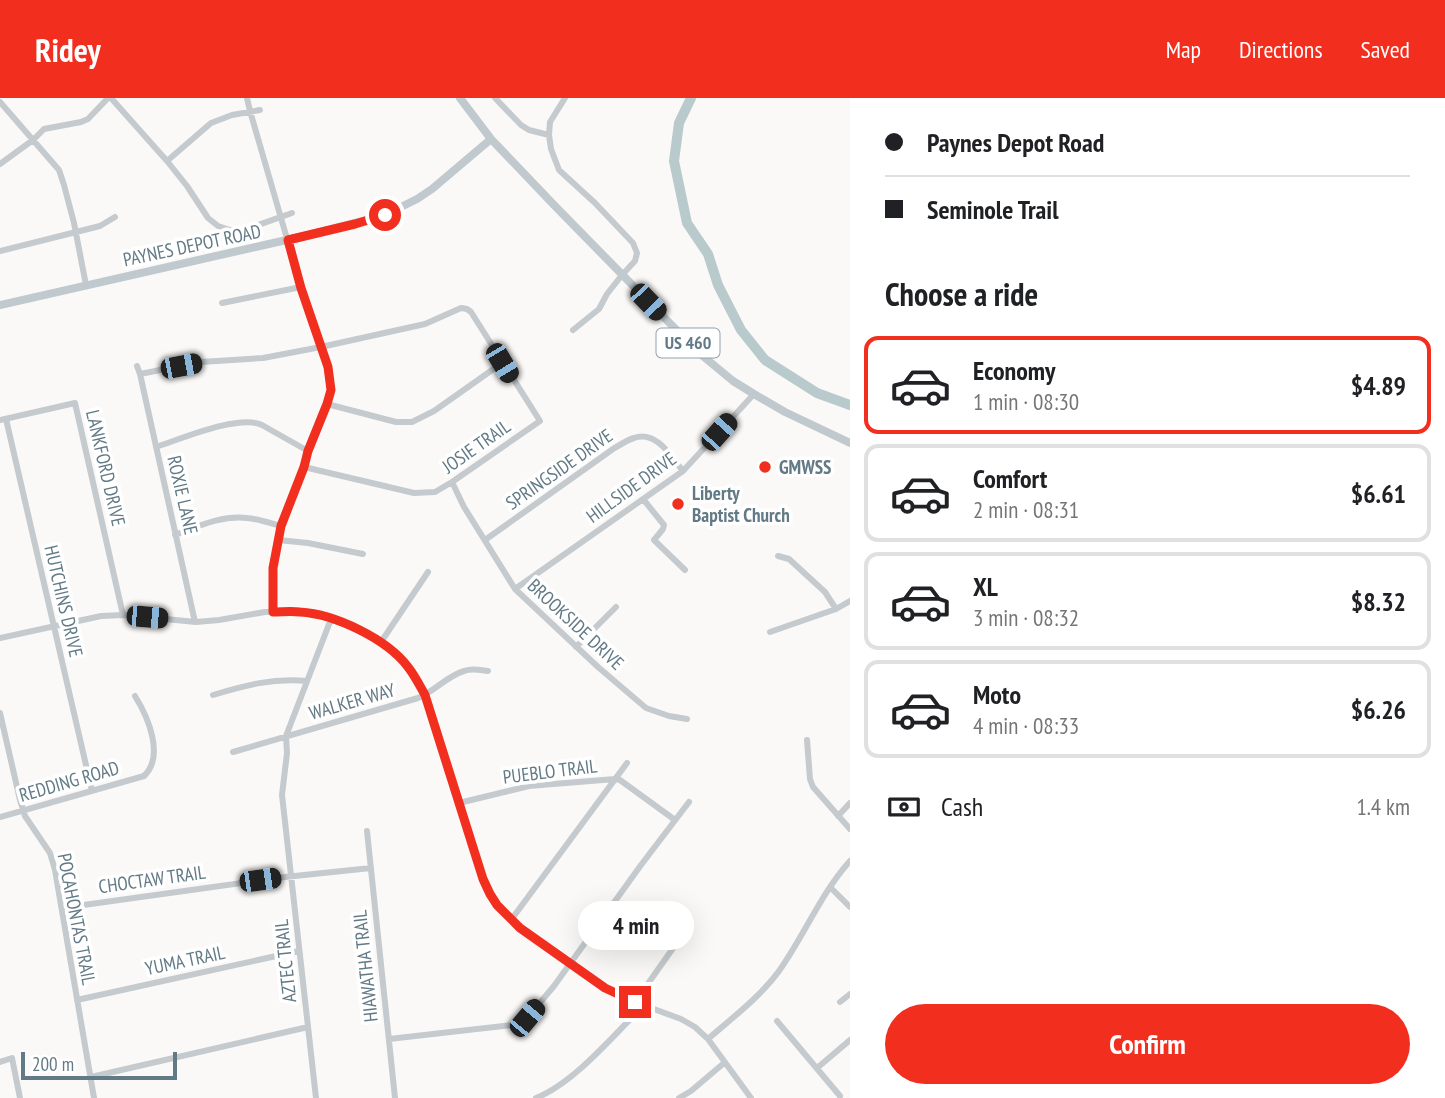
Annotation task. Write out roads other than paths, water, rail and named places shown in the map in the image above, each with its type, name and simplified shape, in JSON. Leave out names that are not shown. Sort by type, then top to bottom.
[{"type":"main road","name":"US 460","points":[[460,98],[491,139],[698,352],[733,381],[754,394],[850,443]]},
{"type":"main road","name":"PAYNES DEPOT ROAD","points":[[0,305],[288,240],[355,224],[394,211],[432,189],[491,139]]},
{"type":"street","points":[[0,164],[44,129],[88,119],[110,98],[167,160],[208,218],[218,226],[230,230],[244,230],[292,213]]},
{"type":"street","points":[[247,98],[301,288],[328,367],[331,390],[281,526],[273,568],[273,612]]},
{"type":"street","points":[[495,98],[521,125],[549,135]]},
{"type":"street","points":[[565,98],[550,122],[551,149],[559,170],[633,243],[637,253],[635,261],[607,294],[599,309],[573,330]]},
{"type":"street","points":[[0,102],[59,170],[76,232],[86,285]]},
{"type":"street","points":[[167,160],[219,118],[260,110]]},
{"type":"street","points":[[0,251],[100,226],[115,217]]},
{"type":"street","points":[[222,303],[301,288]]},
{"type":"street","points":[[140,374],[201,362],[263,358],[321,347],[425,324],[461,308],[471,312],[502,363],[434,411],[412,422],[397,422],[327,404]]},
{"type":"street","name":"JOSIE TRAIL","points":[[304,467],[414,493],[435,492],[540,421],[502,363]]},
{"type":"street","name":"ROXIE LANE","points":[[137,366],[195,622]]},
{"type":"street","name":"HILLSIDE DRIVE","points":[[514,589],[683,471],[754,394]]},
{"type":"street","name":"LANKFORD DRIVE","points":[[3,419],[75,403],[123,615]]},
{"type":"street","name":"HUTCHINS DRIVE","points":[[3,419],[92,791]]},
{"type":"street","points":[[156,447],[248,421],[262,425],[308,451]]},
{"type":"street","name":"SPRINGSIDE DRIVE","points":[[485,541],[633,438],[653,438],[683,471]]},
{"type":"street","name":"BROOKSIDE DRIVE","points":[[452,482],[464,507],[514,589],[646,708],[687,719]]},
{"type":"street","points":[[643,499],[664,525],[654,540],[685,570]]},
{"type":"street","points":[[176,535],[227,518],[248,518],[281,526]]},
{"type":"street","points":[[278,540],[363,554]]},
{"type":"street","points":[[778,556],[789,559],[825,592],[836,609]]},
{"type":"street","points":[[381,642],[428,572]]},
{"type":"street","points":[[770,632],[836,609],[850,601]]},
{"type":"street","points":[[576,647],[616,607]]},
{"type":"street","points":[[0,638],[94,617],[123,615],[195,622],[265,611],[302,612],[331,619],[381,642],[409,667],[425,695],[486,887],[497,905],[511,920],[605,988],[695,1027],[708,1039],[751,1098]]},
{"type":"street","name":"AZTEC TRAIL","points":[[316,1098],[282,795],[287,753],[286,736],[331,619]]},
{"type":"street","name":"WALKER WAY","points":[[233,752],[425,695],[462,671],[488,671]]},
{"type":"street","points":[[213,695],[269,681],[307,681]]},
{"type":"street","name":"REDDING ROAD","points":[[0,817],[144,776],[153,765],[154,749],[146,715],[135,696]]},
{"type":"street","name":"POCAHONTAS TRAIL","points":[[0,713],[23,811],[52,858],[94,1098]]},
{"type":"street","points":[[807,740],[813,787],[850,829]]},
{"type":"street","points":[[511,920],[627,763]]},
{"type":"street","name":"PUEBLO TRAIL","points":[[459,803],[529,786],[615,779],[675,820]]},
{"type":"street","points":[[388,1038],[512,1025],[527,1018],[554,986],[689,802]]},
{"type":"street","points":[[838,816],[850,803]]},
{"type":"street","name":"HIAWATHA TRAIL","points":[[367,831],[395,1098]]},
{"type":"street","points":[[708,1039],[771,982],[838,874],[850,861]]},
{"type":"street","name":"CHOCTAW TRAIL","points":[[62,908],[291,876],[371,868]]},
{"type":"street","points":[[830,887],[850,907]]},
{"type":"street","points":[[635,1002],[688,927]]},
{"type":"street","name":"YUMA TRAIL","points":[[77,1000],[299,951]]},
{"type":"street","points":[[840,1002],[850,994]]},
{"type":"street","points":[[536,1098],[562,1083],[586,1063],[643,1006]]},
{"type":"street","points":[[777,1021],[841,1096]]},
{"type":"street","points":[[91,1077],[308,1027]]},
{"type":"street","points":[[817,1068],[850,1040]]},
{"type":"street","points":[[0,1062],[12,1058],[20,1098]]},
{"type":"street","points":[[679,1098],[724,1063]]},
{"type":"waterway","points":[[691,98],[679,123],[674,161],[687,223],[708,254],[718,285],[741,330],[765,360],[817,393],[850,405]]},
{"type":"place","name":"GMWSS","points":[[765,467]]},
{"type":"place","name":"Liberty Baptist Church","points":[[678,504]]}]
